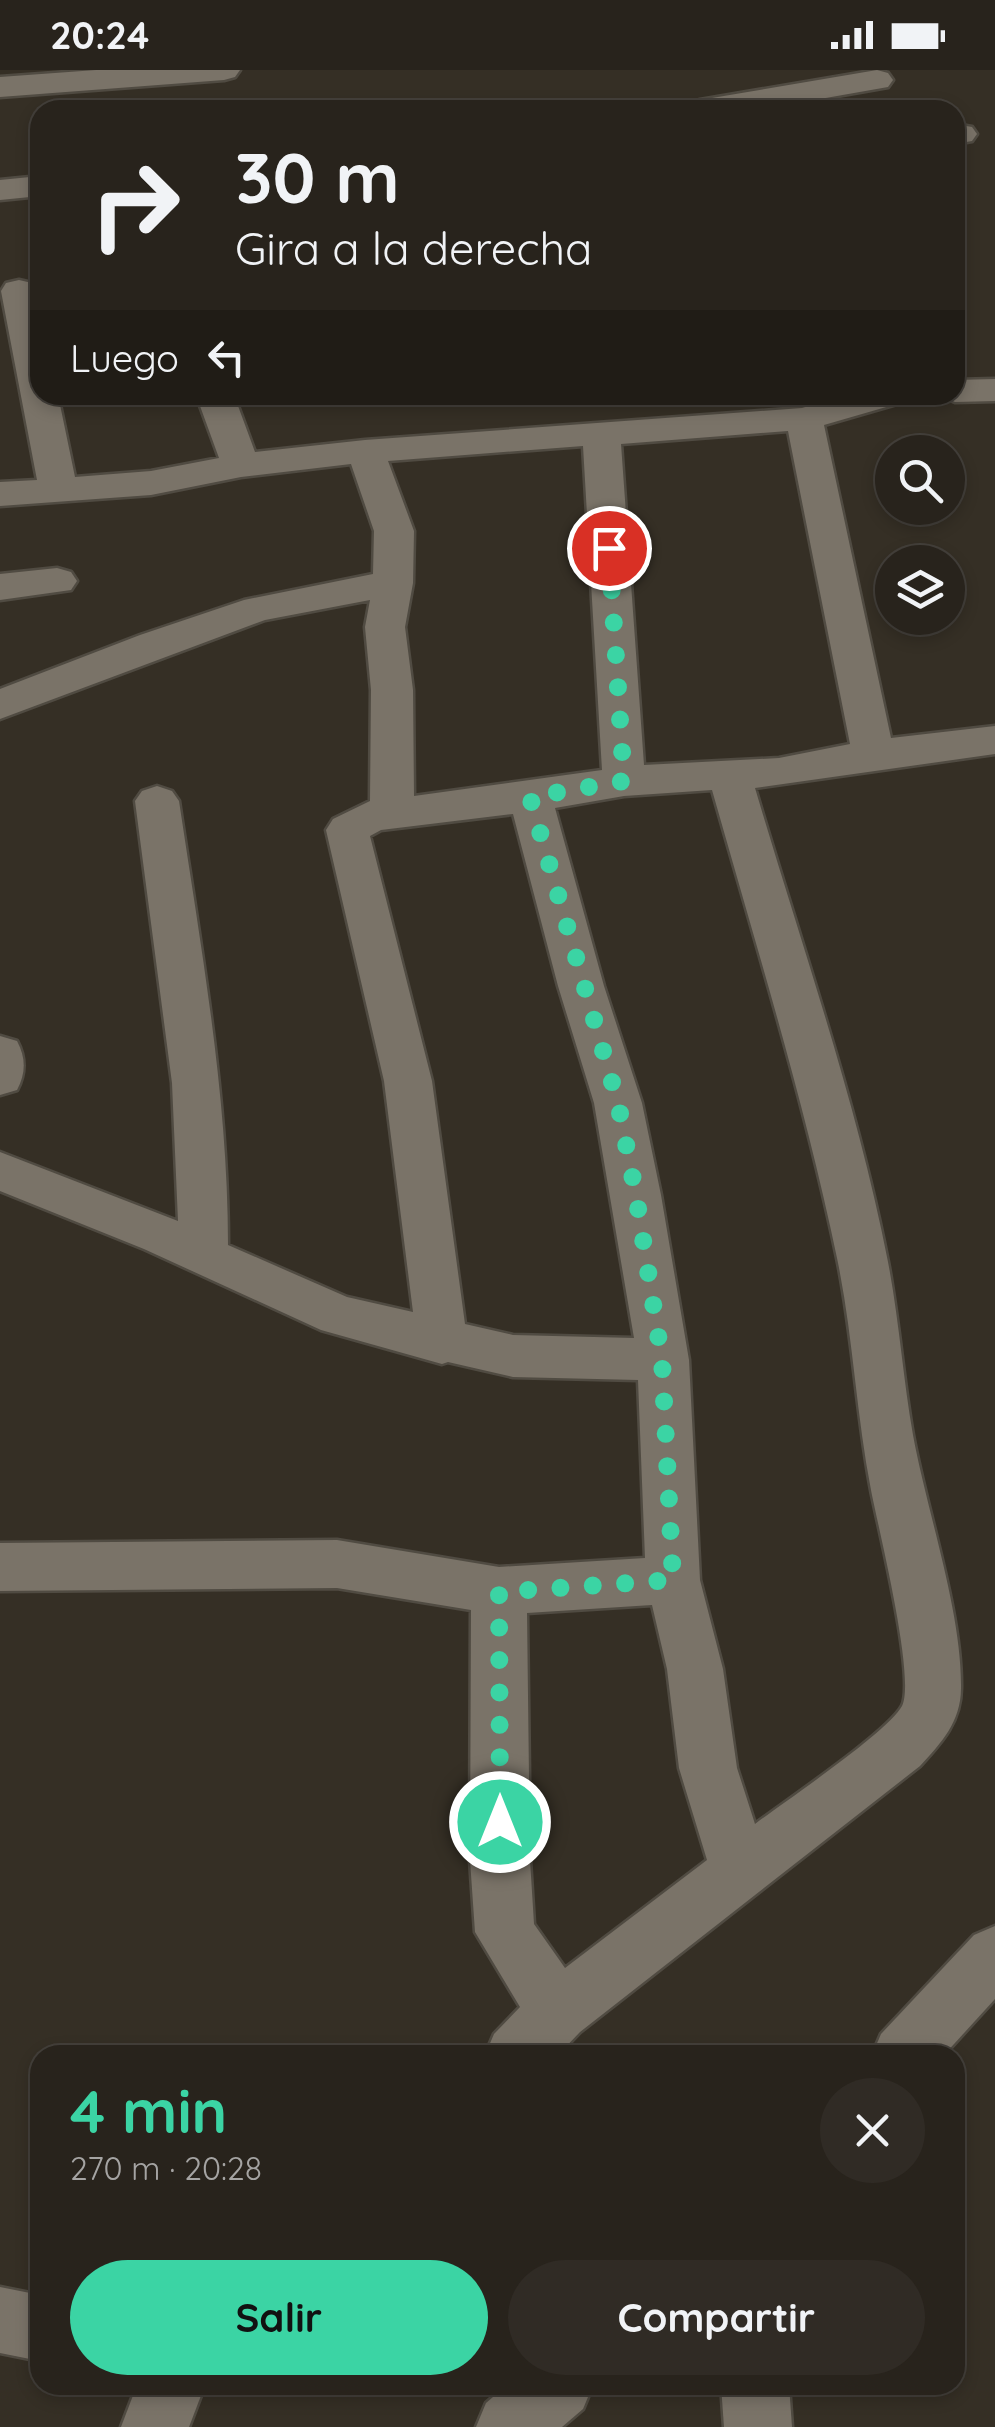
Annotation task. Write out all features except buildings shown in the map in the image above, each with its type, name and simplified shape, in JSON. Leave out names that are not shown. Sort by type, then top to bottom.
[{"type":"street","points":[[0,87],[224,70]]},
{"type":"street","points":[[770,100],[876,80]]},
{"type":"street","points":[[0,190],[30,187]]},
{"type":"street","points":[[20,292],[30,344]]},
{"type":"street","points":[[965,391],[995,390]]},
{"type":"street","points":[[0,395],[30,392]]},
{"type":"street","points":[[42,405],[59,492]]},
{"type":"street","points":[[219,405],[241,465]]},
{"type":"street","points":[[0,494],[151,483],[241,465],[365,451],[804,419],[843,405]]},
{"type":"street","points":[[804,419],[873,754]]},
{"type":"street","points":[[601,432],[624,781]]},
{"type":"street","points":[[365,451],[394,530],[393,582],[384,627],[392,690],[392,813]]},
{"type":"street","points":[[0,586],[58,580]]},
{"type":"street","points":[[0,705],[154,644],[258,609],[393,582]]},
{"type":"street","points":[[442,1343],[408,1081],[349,841],[348,830],[355,822],[392,813],[530,797],[624,781],[730,777],[873,754],[995,740]]},
{"type":"street","points":[[526,2045],[558,2011],[900,1748],[928,1717],[932,1689],[925,1624],[887,1436],[863,1262],[827,1112],[730,777]]},
{"type":"street","points":[[530,797],[618,1103],[662,1360],[673,1580],[695,1669],[708,1768],[740,1870]]},
{"type":"street","points":[[157,801],[195,1074],[205,1183],[203,1253]]},
{"type":"street","points":[[0,1053],[0,1077]]},
{"type":"street","points":[[0,1171],[203,1253],[238,1273],[340,1316],[442,1343],[513,1356],[662,1360]]},
{"type":"street","points":[[0,1567],[337,1564],[499,1592],[673,1580]]},
{"type":"street","points":[[499,1592],[500,1860],[506,1932],[558,2011]]},
{"type":"street","points":[[912,2045],[995,1955]]},
{"type":"street","points":[[0,2320],[30,2326]]},
{"type":"street","points":[[155,2427],[167,2395]]},
{"type":"street","points":[[510,2427],[547,2395]]},
{"type":"street","points":[[756,2395],[758,2427]]},
{"type":"route","points":[[500,1822],[499,1592],[673,1580],[662,1360],[636,1195],[618,1103],[581,986],[530,797],[624,781],[609,548]]}]
